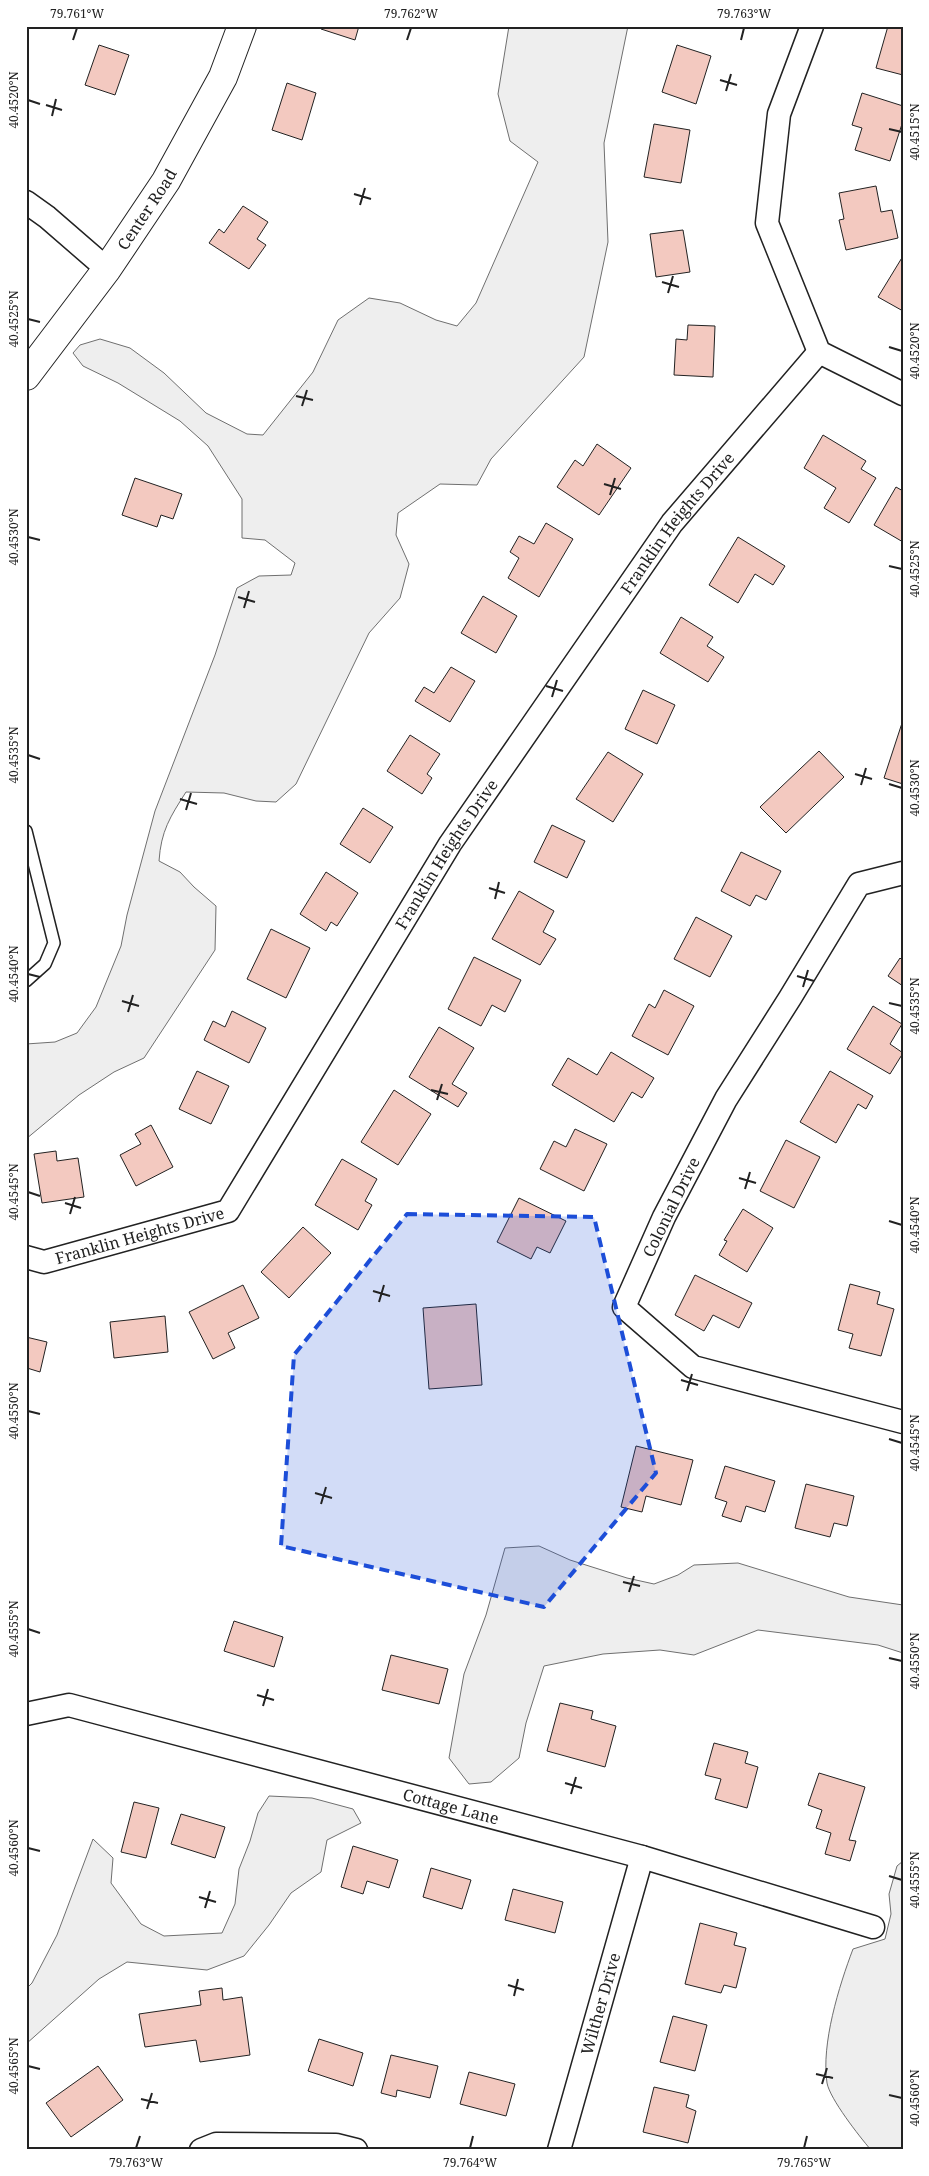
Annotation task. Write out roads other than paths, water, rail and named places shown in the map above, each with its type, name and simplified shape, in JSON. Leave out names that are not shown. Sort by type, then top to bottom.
[{"type":"main road","name":"Center Road","points":[[26,376],[107,269],[171,172],[224,77],[242,26]]},
{"type":"street","points":[[812,26],[779,114],[767,223],[819,352],[903,394]]},
{"type":"street","points":[[26,202],[47,217],[107,269]]},
{"type":"street","name":"Franklin Heights Drive","points":[[26,1257],[44,1262],[228,1211],[461,828],[672,523],[819,352]]},
{"type":"street","name":"Colonial Drive","points":[[903,873],[859,884],[726,1099],[664,1218],[624,1307],[693,1367],[903,1422]]},
{"type":"street","name":"Cottage Lane","points":[[26,1714],[69,1705],[642,1857],[873,1927]]},
{"type":"street","name":"Wilther Drive","points":[[559,2150],[642,1857]]},
{"type":"street","points":[[201,2150],[216,2144],[336,2145],[356,2150]]},
{"type":"lane","points":[[26,831],[54,944],[45,964],[26,981]]}]
